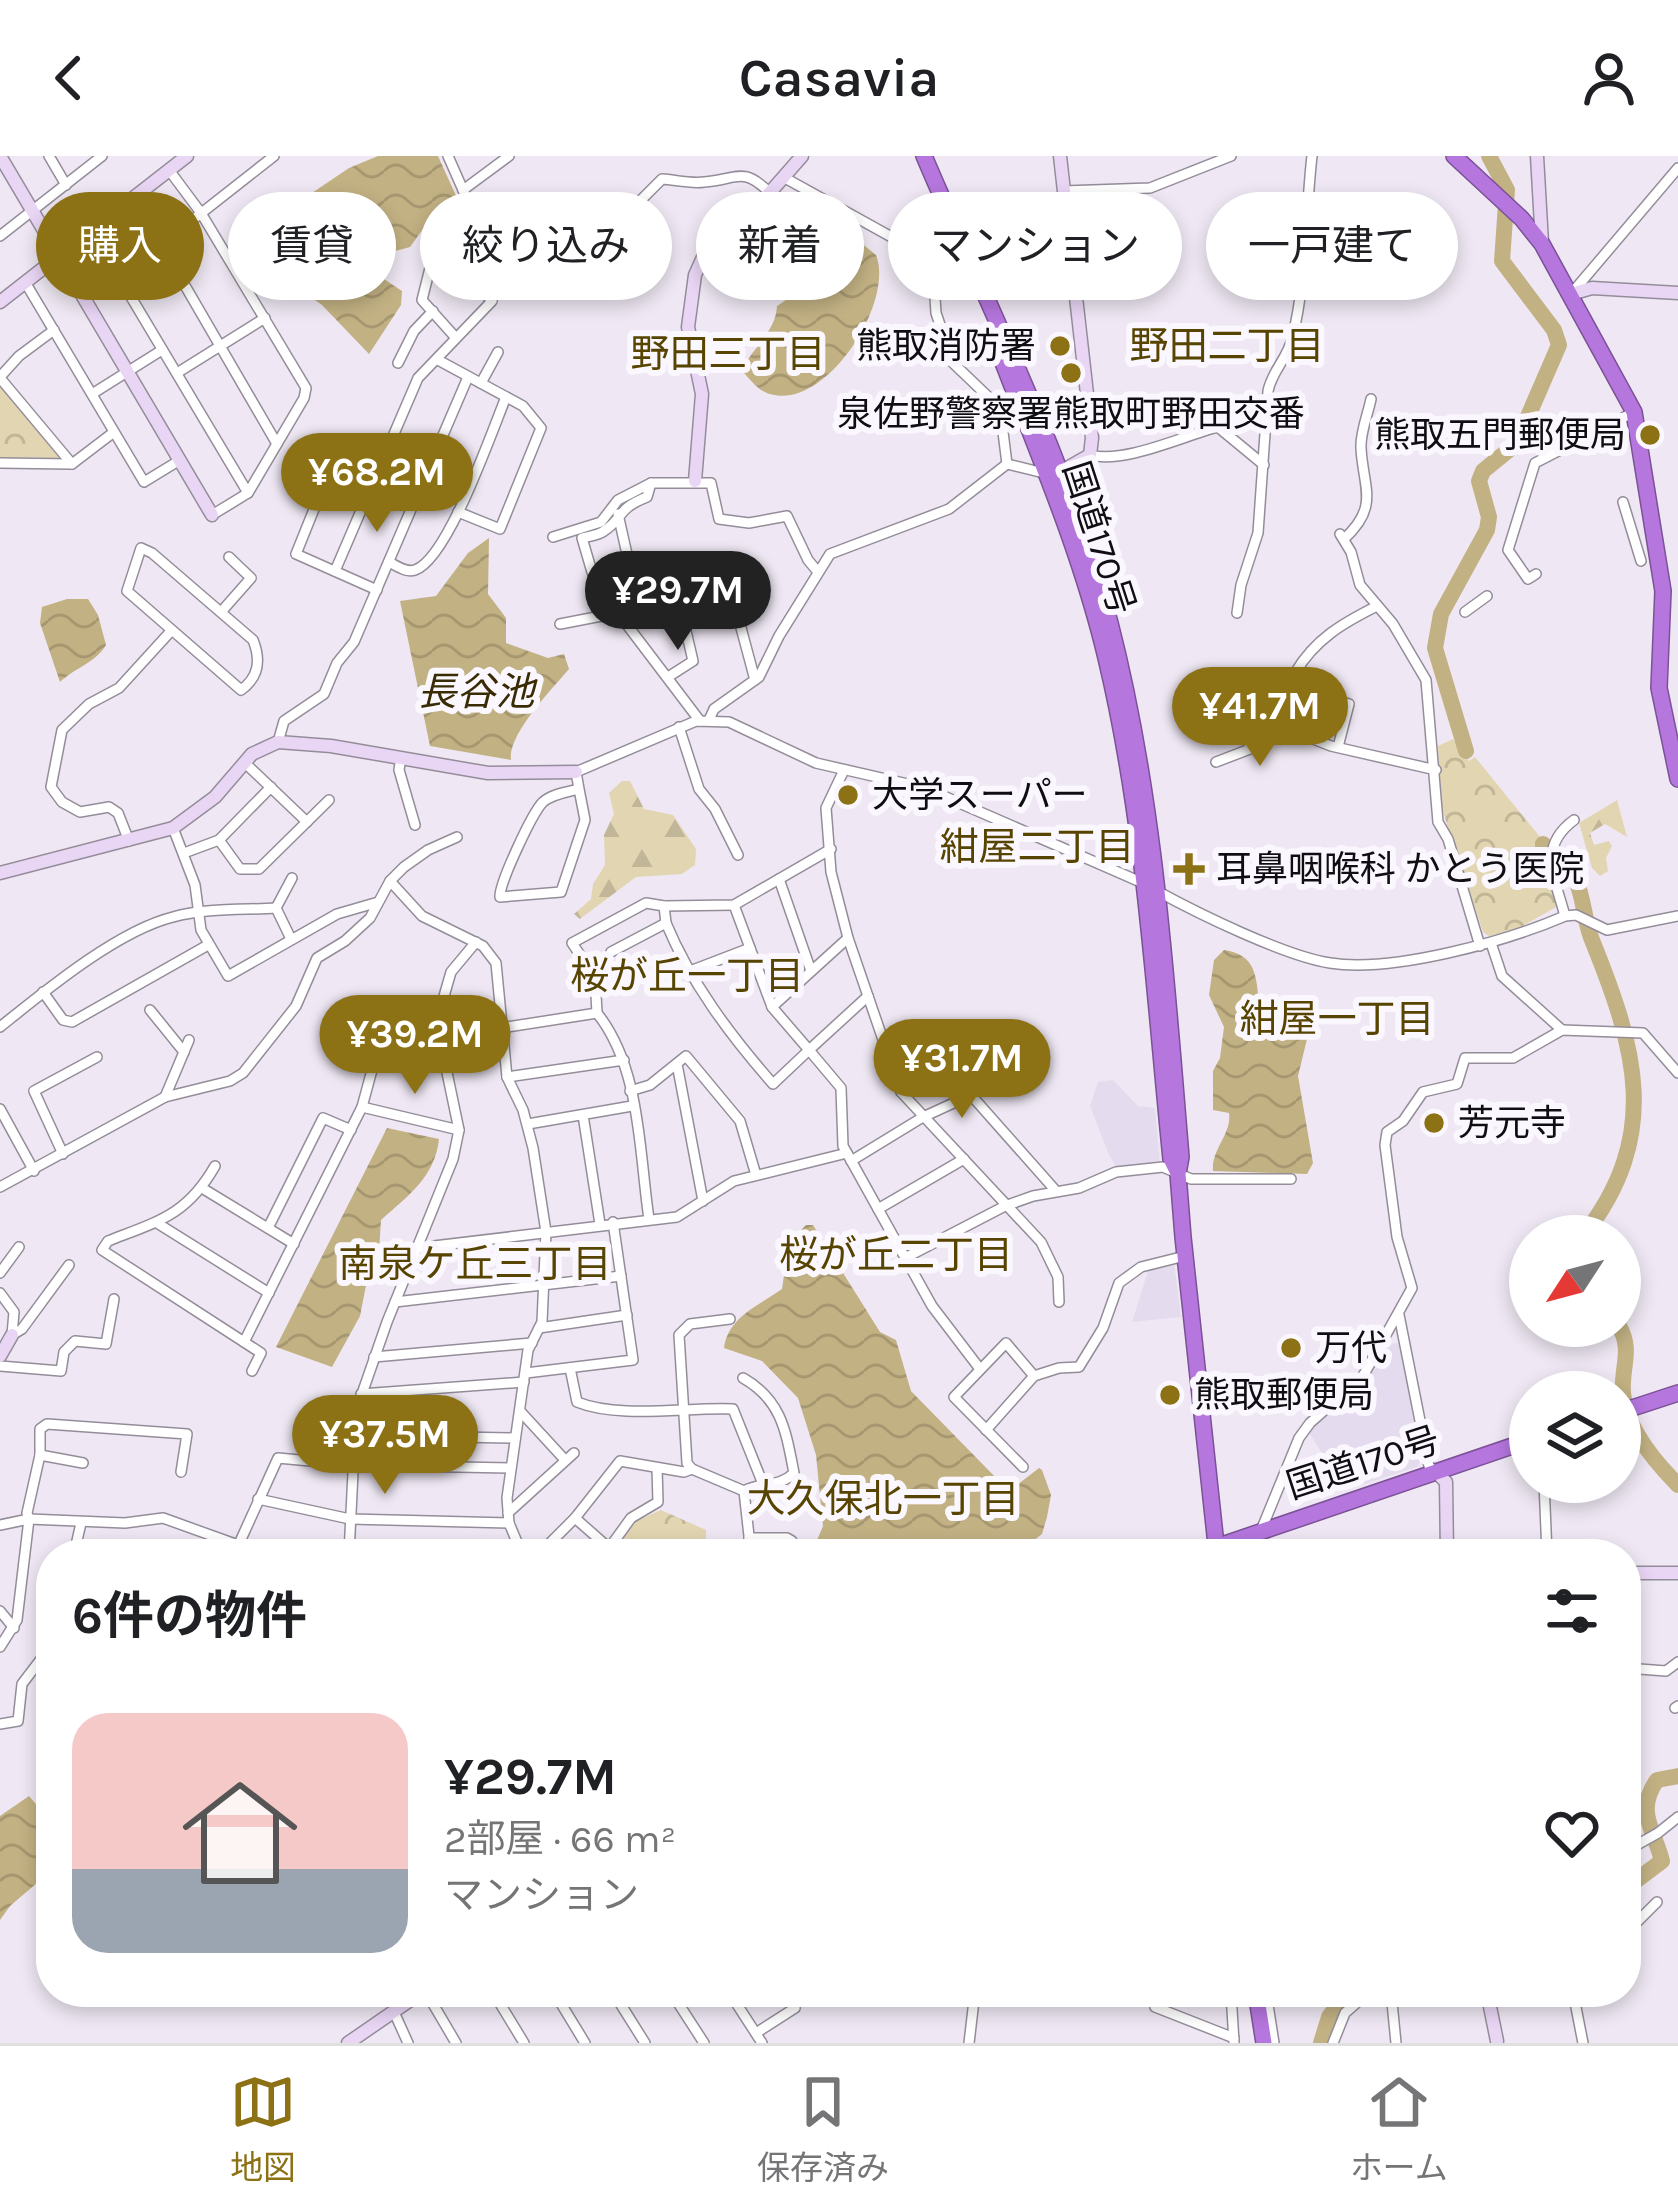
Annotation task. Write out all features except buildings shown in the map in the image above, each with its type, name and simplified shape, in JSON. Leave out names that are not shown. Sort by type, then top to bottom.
[{"type":"highway","name":"国道170号","points":[[914,156],[1054,473]]},
{"type":"highway","name":"国道170号","points":[[924,156],[1054,473],[1109,619],[1120,666],[1145,794],[1149,887],[1181,1157],[1178,1174],[1185,1256],[1216,1539]]},
{"type":"highway","points":[[1454,156],[1542,244],[1634,412],[1644,562],[1663,591],[1659,688],[1678,779]]},
{"type":"highway","points":[[1641,1405],[1678,1393]]},
{"type":"highway","name":"国道170号","points":[[1240,1539],[1509,1447]]},
{"type":"highway","points":[[1258,2007],[1264,2043]]},
{"type":"street","points":[[0,156],[36,217]]},
{"type":"street","points":[[49,156],[66,184]]},
{"type":"street","points":[[0,236],[102,156]]},
{"type":"street","points":[[141,192],[187,156]]},
{"type":"street","points":[[204,210],[274,156]]},
{"type":"street","points":[[448,156],[463,190],[509,156]]},
{"type":"street","points":[[772,192],[802,156]]},
{"type":"street","points":[[1060,156],[1092,438],[1090,455]]},
{"type":"street","points":[[1064,191],[1150,188],[1231,156]]},
{"type":"street","points":[[1237,613],[1258,533],[1268,391],[1271,377],[1286,360],[1295,326],[1312,156]]},
{"type":"street","points":[[1537,156],[1542,244]]},
{"type":"street","points":[[1571,294],[1678,168]]},
{"type":"street","points":[[170,170],[186,192]]},
{"type":"street","points":[[648,192],[662,178],[702,183],[742,175],[758,181],[768,192]]},
{"type":"street","points":[[785,178],[924,255],[933,267],[936,314],[953,363],[1000,408],[1007,464]]},
{"type":"street","points":[[85,300],[212,515],[248,493],[306,388],[204,217]]},
{"type":"street","points":[[335,571],[418,378],[492,301],[447,254],[430,268],[422,300],[456,338]]},
{"type":"street","points":[[0,302],[36,274]]},
{"type":"street","points":[[695,481],[702,394],[688,327],[689,294],[696,276]]},
{"type":"street","points":[[25,282],[144,482],[179,460]]},
{"type":"street","points":[[1571,294],[1592,288],[1678,293]]},
{"type":"street","points":[[134,300],[248,493]]},
{"type":"street","points":[[193,300],[277,444]]},
{"type":"street","points":[[398,363],[414,331],[433,311]]},
{"type":"street","points":[[177,373],[266,318]]},
{"type":"street","points":[[54,330],[0,377],[72,464]]},
{"type":"street","points":[[92,394],[163,350]]},
{"type":"street","points":[[481,383],[498,352]]},
{"type":"street","points":[[438,360],[523,406],[541,428],[500,529],[458,512]]},
{"type":"street","points":[[278,742],[284,721],[324,694],[337,663],[355,642],[468,377]]},
{"type":"street","points":[[389,562],[409,572],[418,570],[447,537],[506,397]]},
{"type":"street","points":[[1371,399],[1360,445],[1368,485],[1365,514],[1342,536],[1360,585],[1393,623],[1426,680],[1438,821],[1485,945],[1502,976],[1562,1030]]},
{"type":"street","points":[[1536,574],[1528,579],[1508,550],[1535,464],[1634,412]]},
{"type":"street","points":[[705,720],[754,680],[830,554],[950,508],[1007,464],[1054,473],[1090,455],[1152,448],[1218,427],[1264,465]]},
{"type":"street","points":[[0,463],[72,464],[114,432]]},
{"type":"street","points":[[376,590],[296,554],[333,462],[417,497]]},
{"type":"street","points":[[553,537],[601,522],[618,500],[651,483],[695,481],[711,484],[719,519],[748,523],[788,516],[818,572]]},
{"type":"street","points":[[618,514],[629,563],[592,572],[582,538],[604,532],[618,514],[625,506],[647,497],[651,483]]},
{"type":"street","points":[[1623,502],[1644,562]]},
{"type":"street","points":[[141,548],[221,612],[253,640],[260,657],[253,681],[241,690],[127,591],[141,548]]},
{"type":"street","points":[[221,612],[251,578],[229,557]]},
{"type":"street","points":[[722,557],[754,680]]},
{"type":"street","points":[[1465,612],[1486,596]]},
{"type":"street","points":[[560,624],[679,601],[693,661],[668,677]]},
{"type":"street","points":[[1301,689],[1295,673],[1305,655],[1338,626],[1377,606]]},
{"type":"street","points":[[618,613],[705,720]]},
{"type":"street","points":[[129,841],[118,813],[110,807],[80,812],[62,802],[51,787],[62,730],[74,716],[119,688],[171,631]]},
{"type":"street","points":[[1216,762],[1250,749],[1247,736],[1278,725],[1301,689]]},
{"type":"street","points":[[1301,689],[1349,704],[1338,747]]},
{"type":"street","points":[[0,873],[173,828],[214,797],[244,762],[278,742],[488,773],[577,772],[705,720],[730,722],[787,752],[844,770],[925,788],[1259,938],[1334,964],[1485,945],[1571,915],[1607,930],[1678,916]]},
{"type":"street","points":[[1278,725],[1408,767],[1436,770]]},
{"type":"street","points":[[679,727],[698,789],[716,809],[738,855]]},
{"type":"street","points":[[401,757],[399,770],[416,825]]},
{"type":"street","points":[[244,762],[307,822]]},
{"type":"street","points":[[844,770],[826,808],[831,872],[848,938],[902,1091],[1041,1242],[1058,1277],[1058,1302]]},
{"type":"street","points":[[577,772],[585,820],[561,892],[500,897],[502,882],[541,804],[579,789]]},
{"type":"street","points":[[184,853],[219,840],[271,787]]},
{"type":"street","points":[[219,840],[240,869],[259,869],[329,800]]},
{"type":"street","points":[[1571,915],[1551,853],[1557,834],[1574,820]]},
{"type":"street","points":[[173,828],[195,884],[208,945],[228,976],[337,914],[375,903]]},
{"type":"street","points":[[0,1187],[165,1097],[230,1081],[242,1073],[296,1006],[317,958],[346,941],[370,918],[390,881],[428,850],[457,837]]},
{"type":"street","points":[[649,1219],[624,1060],[597,1012],[595,977],[572,943],[646,903],[734,905],[831,849]]},
{"type":"street","points":[[276,908],[292,878]]},
{"type":"street","points":[[779,879],[811,971]]},
{"type":"street","points":[[390,881],[422,916],[476,942],[496,963],[506,1077],[528,1124],[547,1232],[539,1328],[532,1343],[510,1468],[509,1518],[517,1539]]},
{"type":"street","points":[[734,905],[772,1006],[841,1088],[843,1147],[932,1306],[980,1370]]},
{"type":"street","points":[[664,907],[666,923],[691,971],[736,1042],[773,1084],[868,996]]},
{"type":"street","points":[[0,1028],[93,958],[156,923],[198,914],[276,908]]},
{"type":"street","points":[[276,908],[291,939]]},
{"type":"street","points":[[611,952],[666,923]]},
{"type":"street","points":[[772,1006],[848,938]]},
{"type":"street","points":[[349,1539],[354,1435],[361,1394],[453,1159],[459,1130],[440,1039],[444,991],[451,972],[476,942]]},
{"type":"street","points":[[43,992],[63,1020],[72,1022],[208,945]]},
{"type":"street","points":[[691,971],[750,948]]},
{"type":"street","points":[[150,1010],[184,1052]]},
{"type":"street","points":[[501,1028],[597,1012]]},
{"type":"street","points":[[1262,1528],[1299,1438],[1363,1376],[1412,1288],[1388,1190],[1387,1132],[1403,1121],[1423,1092],[1457,1084],[1465,1058],[1513,1058],[1562,1030],[1643,1033],[1678,1073]]},
{"type":"street","points":[[244,1342],[362,1107],[379,1044],[440,1039]]},
{"type":"street","points":[[165,1097],[189,1040]]},
{"type":"street","points":[[630,1090],[650,1085],[686,1056],[740,1121],[756,1175]]},
{"type":"street","points":[[63,1154],[34,1091],[97,1057]]},
{"type":"street","points":[[506,1077],[624,1060]]},
{"type":"street","points":[[676,1064],[703,1201]]},
{"type":"street","points":[[417,1248],[677,1216],[734,1181],[849,1157],[971,1095],[1056,1191]]},
{"type":"street","points":[[528,1124],[632,1106]]},
{"type":"street","points":[[362,1107],[459,1130]]},
{"type":"street","points":[[0,1109],[34,1171]]},
{"type":"street","points":[[584,1115],[600,1224]]},
{"type":"street","points":[[268,1228],[323,1118],[350,1130]]},
{"type":"street","points":[[878,1210],[964,1159]]},
{"type":"street","points":[[215,1166],[202,1188],[173,1216],[108,1240],[102,1250],[261,1352],[252,1371]]},
{"type":"street","points":[[905,1258],[1005,1206],[1078,1188],[1116,1172],[1163,1167],[1191,1179],[1291,1179]]},
{"type":"street","points":[[202,1188],[294,1244]]},
{"type":"street","points":[[156,1222],[269,1293]]},
{"type":"street","points":[[361,1394],[633,1360],[613,1222]]},
{"type":"street","points":[[0,1273],[19,1247]]},
{"type":"street","points":[[986,1430],[1034,1376],[1078,1367],[1103,1328],[1119,1283],[1141,1267],[1185,1256]]},
{"type":"street","points":[[12,1335],[22,1329],[69,1265]]},
{"type":"street","points":[[395,1302],[621,1276]]},
{"type":"street","points":[[0,1293],[14,1312],[12,1335],[0,1356]]},
{"type":"street","points":[[0,1366],[61,1371],[64,1352],[75,1341],[106,1344],[114,1299]]},
{"type":"street","points":[[539,1328],[626,1315]]},
{"type":"street","points":[[1399,1315],[1429,1466],[1446,1482],[1447,1539]]},
{"type":"street","points":[[730,1319],[690,1324],[679,1335],[687,1463],[744,1491],[786,1482],[794,1473],[777,1408],[764,1390],[743,1378]]},
{"type":"street","points":[[374,1357],[532,1343]]},
{"type":"street","points":[[1023,1467],[954,1396],[1006,1343],[1034,1376]]},
{"type":"street","points":[[570,1368],[578,1402],[602,1412],[734,1409],[763,1484]]},
{"type":"street","points":[[258,1499],[350,1519],[509,1518],[570,1456],[519,1411]]},
{"type":"street","points":[[0,1647],[14,1628],[40,1429],[47,1424],[187,1434],[181,1472]]},
{"type":"street","points":[[354,1435],[515,1438]]},
{"type":"street","points":[[40,1455],[83,1463]]},
{"type":"street","points":[[241,1539],[278,1458],[352,1466],[510,1468]]},
{"type":"street","points":[[554,1539],[620,1461],[684,1472],[692,1469]]},
{"type":"street","points":[[616,1539],[631,1518],[658,1502],[657,1468]]},
{"type":"street","points":[[744,1491],[749,1538],[789,1539]]},
{"type":"street","points":[[1545,1503],[1546,1539]]},
{"type":"street","points":[[0,1526],[29,1520],[81,1523],[163,1518],[219,1539]]},
{"type":"street","points":[[575,1518],[595,1539]]},
{"type":"street","points":[[77,1539],[81,1523]]},
{"type":"street","points":[[1641,1574],[1678,1573]]},
{"type":"street","points":[[0,1611],[14,1628]]},
{"type":"street","points":[[1641,1669],[1666,1670],[1678,1662]]},
{"type":"street","points":[[0,1724],[18,1721],[22,1684],[36,1666]]},
{"type":"street","points":[[1641,1842],[1678,1816]]},
{"type":"street","points":[[1641,1921],[1655,1909]]},
{"type":"street","points":[[348,2043],[402,2007]]},
{"type":"street","points":[[433,2007],[456,2043]]},
{"type":"street","points":[[502,2007],[524,2043]]},
{"type":"street","points":[[563,2007],[586,2043]]},
{"type":"street","points":[[623,2007],[646,2043]]},
{"type":"street","points":[[681,2007],[704,2043]]},
{"type":"street","points":[[739,2007],[759,2038],[795,2007]]},
{"type":"street","points":[[969,2043],[973,2007]]},
{"type":"street","points":[[1155,2007],[1234,2041],[1232,2007]]},
{"type":"street","points":[[1268,2007],[1274,2043]]},
{"type":"street","points":[[1333,2043],[1352,2007]]},
{"type":"street","points":[[1392,2007],[1396,2043]]},
{"type":"street","points":[[1490,2007],[1497,2042]]},
{"type":"street","points":[[1577,2007],[1583,2043]]},
{"type":"street","points":[[394,2012],[408,2043]]},
{"type":"shaded area","points":[[1113,1080],[1138,1106],[1155,1108],[1160,1164],[1117,1168],[1109,1155],[1090,1106],[1098,1082]]},
{"type":"shaded area","points":[[1174,1262],[1181,1317],[1132,1322],[1149,1268]]},
{"type":"shaded area","points":[[1402,1343],[1421,1460],[1417,1467],[1352,1488],[1339,1469],[1333,1472],[1308,1430],[1355,1388],[1384,1344]]},
{"type":"green space","points":[[0,384],[62,461],[0,460]]},
{"type":"green space","points":[[1453,739],[1469,761],[1475,757],[1545,843],[1558,906],[1519,928],[1489,936],[1483,932],[1441,806],[1438,746]]},
{"type":"green space","points":[[622,781],[630,781],[644,809],[673,815],[696,849],[695,865],[682,874],[636,877],[580,919],[574,914],[591,899],[593,884],[605,865],[604,835],[614,814],[609,793]]},
{"type":"green space","points":[[1617,800],[1627,837],[1605,824],[1590,833],[1594,845],[1609,841],[1612,846],[1606,858],[1608,871],[1600,876],[1592,868],[1579,823]]},
{"type":"green space","points":[[661,1510],[706,1530],[706,1539],[622,1539],[636,1521]]},
{"type":"water","points":[[378,156],[438,156],[454,192],[420,192],[420,233],[410,247],[396,251],[396,192],[313,192],[349,168]]},
{"type":"water","points":[[864,245],[876,255],[879,275],[866,324],[833,370],[791,395],[770,394],[741,370],[768,331],[777,306],[786,300],[864,300]]},
{"type":"water","points":[[396,287],[402,291],[401,305],[369,354],[315,300],[396,300]]},
{"type":"water","name":"長谷池","points":[[489,538],[488,594],[506,618],[506,643],[548,658],[564,654],[569,669],[523,725],[511,760],[430,746],[400,601],[436,596],[468,553]]},
{"type":"water","points":[[88,599],[106,645],[60,682],[40,623],[42,607]]},
{"type":"water","points":[[1224,950],[1248,962],[1259,1003],[1303,998],[1307,1039],[1298,1076],[1313,1163],[1307,1174],[1213,1171],[1229,1121],[1229,1113],[1213,1110],[1213,1071],[1220,1058],[1224,1027],[1209,995],[1214,960]]},
{"type":"water","points":[[387,1128],[439,1139],[426,1175],[381,1220],[379,1251],[369,1270],[360,1316],[332,1367],[276,1347]]},
{"type":"water","points":[[806,1225],[813,1225],[880,1332],[896,1340],[911,1391],[1003,1485],[1017,1485],[1042,1470],[1051,1495],[1042,1534],[1036,1539],[818,1539],[823,1526],[816,1455],[798,1398],[762,1361],[724,1348],[738,1320],[782,1289],[789,1242]]},
{"type":"water","points":[[29,1796],[36,1804],[36,1884],[0,1920],[0,1816]]},
{"type":"waterway","points":[[1466,751],[1435,648],[1441,614],[1487,530],[1489,517],[1479,481],[1483,471],[1516,444],[1559,345],[1554,330],[1502,261],[1507,190],[1489,156]]},
{"type":"waterway","points":[[1543,844],[1569,868],[1578,885],[1629,1055],[1632,1127],[1624,1162],[1597,1215]]},
{"type":"waterway","points":[[1626,1347],[1625,1406],[1651,1455],[1678,1485]]},
{"type":"waterway","points":[[1641,1877],[1662,1861],[1648,1820],[1651,1791],[1657,1780],[1678,1776]]},
{"type":"waterway","points":[[1321,2043],[1336,2007]]},
{"type":"place","name":"熊取消防署","points":[[1060,346]]},
{"type":"place","name":"泉佐野警察署熊取町野田交番","points":[[1071,373]]},
{"type":"place","name":"熊取五門郵便局","points":[[1650,435]]},
{"type":"place","name":"大学スーパー","points":[[848,795]]},
{"type":"place","name":"耳鼻咽喉科 かとう医院","points":[[1189,869]]},
{"type":"place","name":"芳元寺","points":[[1434,1123]]},
{"type":"place","name":"万代","points":[[1291,1348]]},
{"type":"place","name":"熊取郵便局","points":[[1170,1395]]},
{"type":"district","name":"野田二丁目","points":[[1227,346]]},
{"type":"district","name":"野田三丁目","points":[[728,354]]},
{"type":"district","name":"紺屋二丁目","points":[[1037,847]]},
{"type":"district","name":"桜が丘一丁目","points":[[687,976]]},
{"type":"district","name":"紺屋一丁目","points":[[1337,1019]]},
{"type":"district","name":"桜が丘二丁目","points":[[896,1255]]},
{"type":"district","name":"南泉ケ丘三丁目","points":[[475,1264]]},
{"type":"district","name":"大久保北一丁目","points":[[883,1499]]}]
